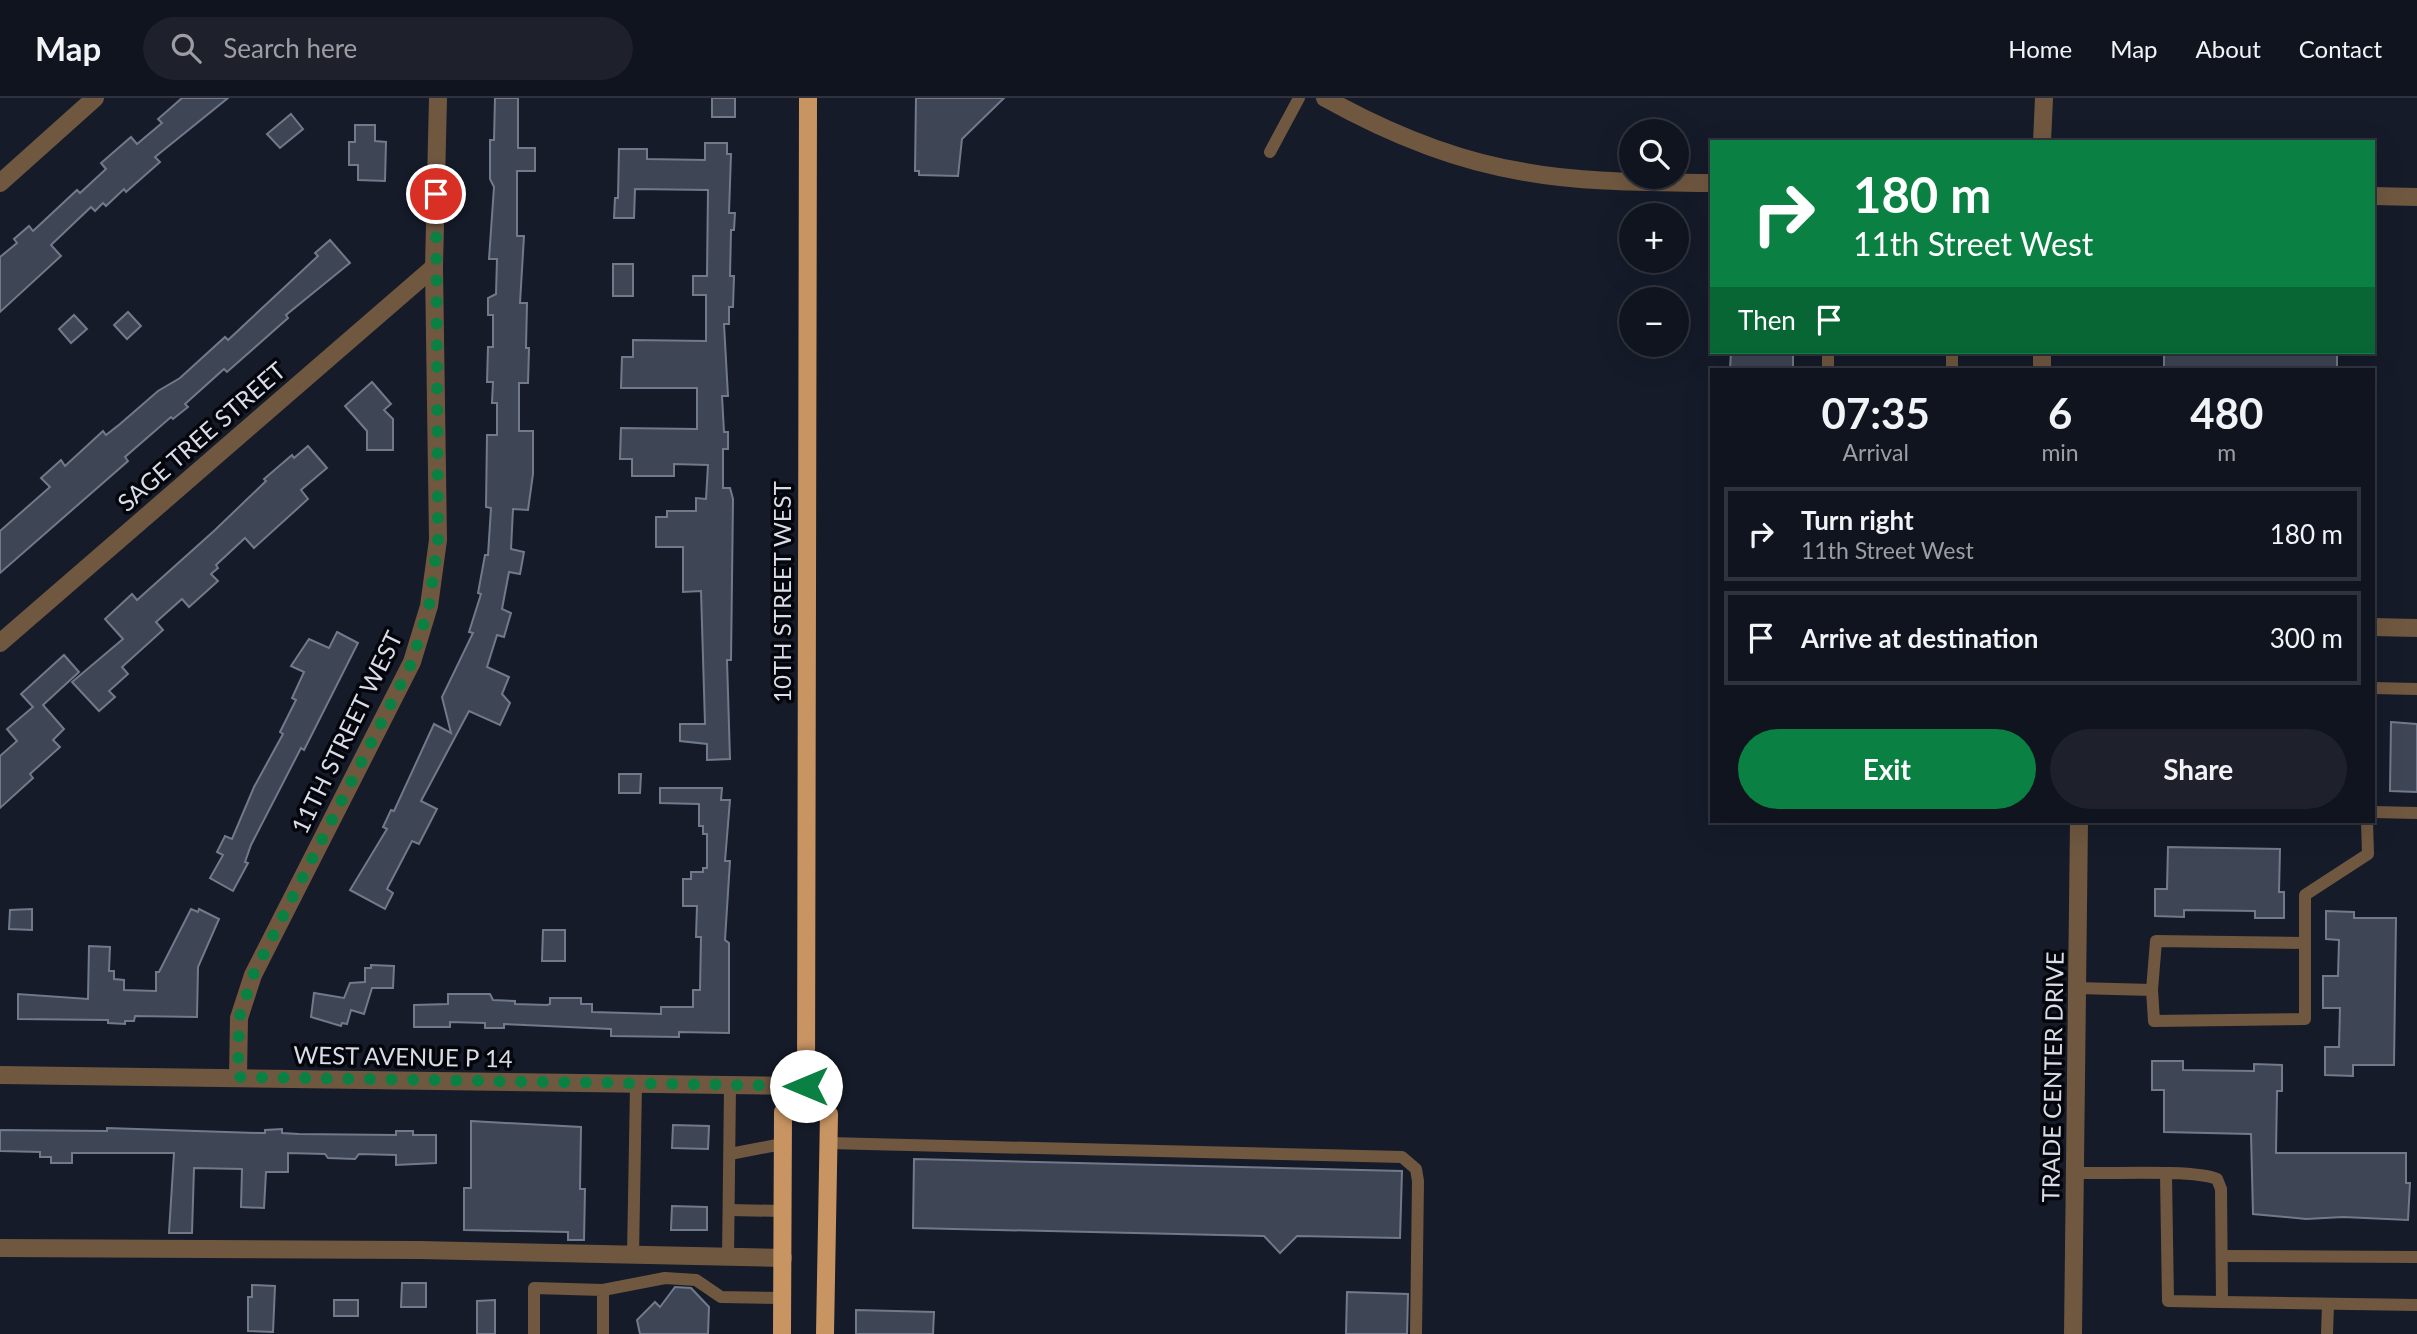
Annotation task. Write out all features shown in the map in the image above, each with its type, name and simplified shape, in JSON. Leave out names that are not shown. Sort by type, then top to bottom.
[{"type":"main road","name":"10TH STREET WEST","points":[[806,1086],[808,98]]},
{"type":"main road","points":[[782,1334],[783,1112],[806,1086],[829,1114],[825,1334]]},
{"type":"street","points":[[0,183],[95,98]]},
{"type":"street","name":"11TH STREET WEST","points":[[238,1077],[239,1018],[253,975],[412,662],[429,606],[438,540],[434,267],[438,98]]},
{"type":"street","points":[[1325,98],[1355,115],[1438,149],[1524,172],[1610,181],[1710,183]]},
{"type":"street","points":[[2042,140],[2044,98]]},
{"type":"street","points":[[2375,196],[2417,197]]},
{"type":"street","name":"SAGE TREE STREET","points":[[1,640],[434,267]]},
{"type":"street","points":[[2375,627],[2417,628]]},
{"type":"street","name":"TRADE CENTER DRIVE","points":[[2073,1334],[2079,823]]},
{"type":"street","name":"WEST AVENUE P 14","points":[[0,1075],[806,1086]]},
{"type":"street","points":[[0,1248],[420,1250],[728,1259],[783,1258]]},
{"type":"lane","points":[[1270,152],[1299,98]]},
{"type":"lane","points":[[2375,688],[2417,689]]},
{"type":"lane","points":[[2375,812],[2417,813]]},
{"type":"lane","points":[[2305,943],[2156,941],[2152,990],[2154,1021],[2305,1019],[2305,943],[2305,895],[2368,854],[2367,823]]},
{"type":"lane","points":[[2077,988],[2152,990]]},
{"type":"lane","points":[[634,1256],[636,1085]]},
{"type":"lane","points":[[728,1259],[730,1087]]},
{"type":"lane","points":[[828,1143],[1402,1157],[1416,1170],[1418,1181],[1416,1334]]},
{"type":"lane","points":[[730,1154],[782,1144]]},
{"type":"lane","points":[[2075,1173],[2209,1176],[2217,1179],[2221,1189],[2222,1302]]},
{"type":"lane","points":[[2166,1175],[2168,1301],[2417,1306]]},
{"type":"lane","points":[[729,1210],[782,1211]]},
{"type":"lane","points":[[2222,1256],[2417,1257]]},
{"type":"lane","points":[[534,1334],[534,1288],[603,1290],[665,1278],[695,1280],[721,1297],[783,1298]]},
{"type":"lane","points":[[603,1290],[603,1334]]},
{"type":"lane","points":[[2327,1334],[2328,1304]]},
{"type":"building","points":[[182,98],[228,98],[155,157],[160,162],[126,192],[124,189],[106,206],[103,203],[95,211],[91,207],[51,245],[61,256],[0,312],[0,257],[17,243],[14,239],[29,226],[33,231],[77,190],[80,193],[106,169],[101,163],[131,137],[137,144],[162,123],[158,119]]},
{"type":"building","points":[[495,98],[518,98],[518,148],[535,148],[535,171],[517,171],[517,236],[524,236],[520,303],[527,303],[526,348],[529,348],[528,383],[519,383],[519,431],[533,431],[533,474],[528,510],[513,509],[511,549],[524,552],[520,574],[509,572],[502,609],[511,613],[504,637],[497,635],[487,667],[509,677],[502,694],[510,703],[500,725],[469,711],[421,801],[437,809],[419,844],[412,841],[387,889],[393,893],[385,909],[350,890],[387,829],[383,827],[391,810],[394,811],[434,724],[451,733],[442,697],[473,633],[469,632],[481,594],[478,593],[485,555],[488,555],[491,508],[486,507],[487,435],[497,435],[497,403],[492,403],[493,382],[487,382],[488,347],[493,347],[493,315],[488,315],[488,298],[496,294],[497,259],[489,259],[494,187],[490,179],[490,140],[494,140]]},
{"type":"building","points":[[712,98],[735,98],[735,117],[712,117]]},
{"type":"building","points":[[916,98],[1004,98],[962,139],[958,176],[919,175],[919,171],[915,171]]},
{"type":"building","points":[[291,114],[303,129],[280,148],[267,134]]},
{"type":"building","points":[[355,125],[375,125],[375,141],[386,142],[385,181],[358,180],[358,165],[349,165],[349,142],[355,142]]},
{"type":"building","points":[[705,143],[727,143],[727,154],[731,154],[729,213],[735,213],[734,230],[731,230],[730,276],[734,276],[733,307],[729,307],[729,324],[724,324],[728,396],[722,396],[724,432],[728,432],[728,449],[723,449],[723,488],[730,488],[733,499],[731,660],[727,660],[730,759],[707,760],[707,744],[680,741],[680,724],[705,724],[701,591],[683,592],[683,547],[656,547],[656,517],[667,517],[667,511],[696,511],[696,498],[706,499],[708,465],[674,464],[674,476],[632,476],[632,459],[620,459],[621,428],[697,429],[697,388],[621,388],[622,357],[633,357],[633,340],[706,341],[706,295],[693,295],[693,276],[707,276],[708,190],[635,189],[634,218],[614,218],[615,198],[618,198],[619,149],[647,149],[647,159],[705,160]]},
{"type":"building","points":[[330,240],[350,263],[286,315],[288,318],[227,372],[224,369],[185,404],[188,407],[173,419],[171,417],[125,457],[128,461],[0,573],[0,531],[50,487],[41,478],[61,460],[65,466],[103,431],[106,435],[158,391],[180,378],[225,337],[228,340],[318,256],[315,253]]},
{"type":"building","points":[[613,264],[633,264],[633,296],[613,296]]},
{"type":"building","points":[[128,312],[141,326],[127,339],[114,325]]},
{"type":"building","points":[[74,315],[87,329],[71,343],[59,329]]},
{"type":"building","points":[[1731,354],[1793,354],[1793,368],[1730,368]]},
{"type":"building","points":[[2164,354],[2337,354],[2337,368],[2164,368]]},
{"type":"building","points":[[372,382],[391,404],[384,410],[393,419],[393,450],[367,450],[367,431],[345,406]]},
{"type":"building","points":[[308,446],[327,468],[301,490],[308,499],[254,548],[245,538],[216,565],[218,568],[211,574],[218,581],[189,607],[182,599],[156,622],[163,630],[122,667],[128,674],[109,691],[115,697],[99,711],[72,682],[123,639],[105,619],[132,594],[137,600],[215,530],[266,481],[264,479],[292,455],[294,458]]},
{"type":"building","points":[[337,632],[358,643],[304,750],[301,748],[251,845],[245,862],[248,863],[233,891],[210,878],[223,855],[217,852],[225,836],[232,839],[254,787],[283,734],[280,732],[296,700],[292,698],[304,672],[291,666],[309,639],[329,648]]},
{"type":"building","points":[[64,655],[79,672],[43,705],[64,729],[53,740],[60,747],[30,774],[33,778],[0,808],[0,756],[17,741],[7,729],[33,707],[21,694]]},
{"type":"building","points":[[2391,722],[2417,724],[2417,792],[2390,791]]},
{"type":"building","points":[[619,774],[641,774],[640,793],[619,793]]},
{"type":"building","points":[[660,788],[722,788],[721,800],[730,800],[725,861],[730,861],[725,940],[729,943],[729,1033],[679,1032],[679,1037],[611,1036],[611,1029],[504,1024],[504,1028],[485,1028],[485,1023],[450,1022],[450,1027],[414,1027],[414,1005],[448,1004],[448,994],[490,994],[493,1000],[547,1005],[550,1004],[550,998],[581,998],[581,1004],[592,1004],[592,1012],[661,1014],[661,1007],[693,1007],[693,990],[700,990],[701,937],[696,937],[697,906],[683,906],[683,879],[691,879],[691,872],[703,872],[703,868],[707,868],[707,834],[703,834],[703,826],[699,826],[699,804],[660,803]]},
{"type":"building","points":[[2168,847],[2280,849],[2279,892],[2284,892],[2284,918],[2255,918],[2255,911],[2184,910],[2184,917],[2155,916],[2155,889],[2167,889]]},
{"type":"building","points":[[32,909],[32,930],[9,929],[10,910]]},
{"type":"building","points":[[191,909],[198,912],[199,909],[219,919],[198,967],[197,1017],[135,1016],[134,1021],[125,1021],[125,1024],[108,1023],[108,1020],[18,1019],[18,994],[88,999],[89,946],[110,947],[109,971],[114,971],[114,979],[124,980],[124,990],[156,991],[156,972],[159,972]]},
{"type":"building","points":[[2326,911],[2354,912],[2354,918],[2396,918],[2394,1065],[2353,1065],[2353,1076],[2325,1075],[2325,1047],[2339,1047],[2340,1008],[2323,1008],[2323,976],[2338,976],[2339,940],[2326,939]]},
{"type":"building","points":[[543,930],[565,930],[565,961],[542,961]]},
{"type":"building","points":[[371,965],[394,966],[393,988],[372,988],[364,1014],[351,1010],[347,1024],[342,1023],[341,1026],[311,1017],[314,993],[344,998],[350,983],[365,982],[365,968],[371,968]]},
{"type":"building","points":[[2152,1061],[2183,1061],[2183,1070],[2254,1071],[2254,1064],[2282,1065],[2282,1091],[2277,1091],[2276,1153],[2406,1153],[2406,1183],[2410,1183],[2408,1220],[2343,1217],[2306,1219],[2253,1214],[2251,1134],[2164,1132],[2164,1090],[2152,1090]]},
{"type":"building","points":[[471,1121],[581,1127],[580,1189],[585,1189],[584,1240],[568,1240],[568,1232],[464,1230],[464,1188],[471,1188]]},
{"type":"building","points":[[673,1125],[709,1126],[708,1149],[672,1148]]},
{"type":"building","points":[[107,1128],[259,1133],[282,1129],[282,1133],[299,1134],[396,1135],[396,1131],[413,1131],[413,1135],[436,1135],[436,1163],[396,1165],[396,1155],[359,1154],[355,1159],[328,1158],[325,1154],[288,1153],[288,1172],[266,1172],[264,1208],[241,1207],[242,1169],[194,1168],[192,1233],[169,1233],[174,1153],[72,1153],[72,1163],[51,1163],[51,1157],[40,1157],[40,1152],[0,1151],[0,1130],[107,1131]]},
{"type":"building","points":[[914,1159],[1402,1171],[1400,1238],[1297,1236],[1280,1253],[1264,1236],[913,1228]]},
{"type":"building","points":[[672,1206],[707,1207],[707,1230],[671,1230]]},
{"type":"building","points":[[402,1283],[426,1283],[426,1307],[401,1307]]},
{"type":"building","points":[[252,1285],[275,1286],[273,1332],[248,1331],[248,1297],[252,1297]]},
{"type":"building","points":[[675,1287],[691,1288],[709,1307],[708,1334],[640,1334],[637,1320],[655,1302],[660,1307]]},
{"type":"building","points":[[1347,1292],[1408,1294],[1407,1334],[1346,1334]]},
{"type":"building","points":[[334,1300],[358,1300],[358,1316],[334,1316]]},
{"type":"building","points":[[495,1300],[495,1334],[477,1334],[477,1301]]},
{"type":"building","points":[[856,1310],[934,1312],[933,1334],[856,1334]]},
{"type":"route","points":[[436,194],[434,267],[438,540],[429,606],[412,662],[253,975],[239,1018],[238,1077],[730,1087],[806,1086]]}]
